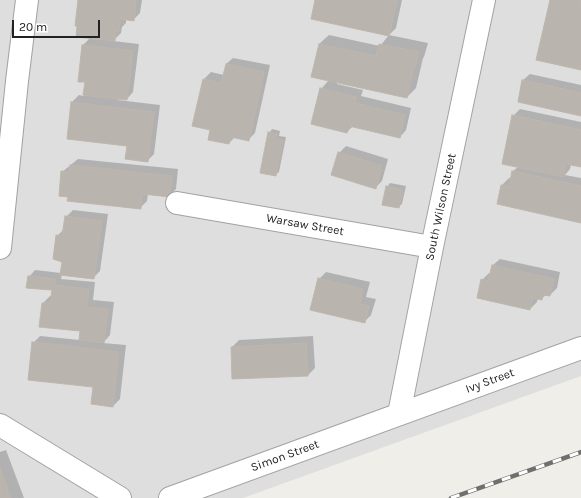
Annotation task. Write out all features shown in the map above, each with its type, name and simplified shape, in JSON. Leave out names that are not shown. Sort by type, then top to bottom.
[{"type":"street","points":[[0,248],[8,84],[27,0]]},
{"type":"street","name":"South Wilson Street","points":[[399,414],[484,0]]},
{"type":"street","name":"Warsaw Street","points":[[177,202],[432,248]]},
{"type":"street","name":"Ivy Street","points":[[399,414],[581,348]]},
{"type":"street","name":"Simon Street","points":[[170,498],[399,414]]},
{"type":"street","points":[[0,425],[120,498]]},
{"type":"shaded area","points":[[0,0],[581,0],[581,376],[243,498],[0,498]]},
{"type":"building","points":[[78,0],[136,0],[134,21],[120,19],[119,31],[116,31],[115,41],[76,37],[77,26],[75,26]]},
{"type":"building","points":[[315,0],[397,0],[389,36],[311,19]]},
{"type":"building","points":[[550,0],[581,0],[581,70],[536,60]]},
{"type":"building","points":[[319,44],[376,56],[379,44],[419,52],[407,98],[311,77]]},
{"type":"building","points":[[82,45],[133,51],[127,100],[83,95],[85,82],[78,82]]},
{"type":"building","points":[[226,64],[264,72],[249,141],[231,137],[229,144],[208,140],[210,130],[192,126],[203,79],[221,83]]},
{"type":"building","points":[[522,80],[581,93],[581,116],[518,102]]},
{"type":"building","points":[[320,88],[356,97],[355,103],[405,115],[400,138],[349,126],[347,133],[311,124]]},
{"type":"building","points":[[71,102],[154,112],[148,162],[125,159],[127,146],[67,139]]},
{"type":"building","points":[[512,115],[581,130],[581,167],[566,164],[564,177],[502,164]]},
{"type":"building","points":[[268,132],[277,134],[276,139],[283,140],[276,176],[260,173]]},
{"type":"building","points":[[338,152],[382,166],[376,189],[331,175]]},
{"type":"building","points":[[70,165],[172,176],[170,197],[142,194],[141,209],[67,201],[68,197],[59,196],[61,171],[70,172]]},
{"type":"building","points":[[512,171],[581,186],[581,223],[497,204],[501,185],[509,186]]},
{"type":"building","points":[[386,186],[403,190],[399,208],[382,205]]},
{"type":"building","points":[[65,216],[102,221],[94,279],[60,275],[62,262],[53,259],[56,235],[62,236]]},
{"type":"building","points":[[492,265],[554,279],[550,296],[543,295],[542,300],[533,298],[530,310],[477,298],[481,279],[488,281]]},
{"type":"building","points":[[28,276],[55,279],[55,285],[89,289],[87,307],[108,309],[104,343],[79,340],[80,331],[39,327],[42,303],[50,303],[52,290],[26,288]]},
{"type":"building","points":[[318,278],[363,289],[360,304],[369,306],[365,323],[310,310]]},
{"type":"building","points":[[32,342],[119,352],[113,407],[91,404],[93,387],[28,380]]},
{"type":"building","points":[[306,343],[308,376],[232,379],[231,347]]},
{"type":"building","points":[[0,469],[11,498],[0,498]]},
{"type":"railway","points":[[451,498],[581,452]]}]
